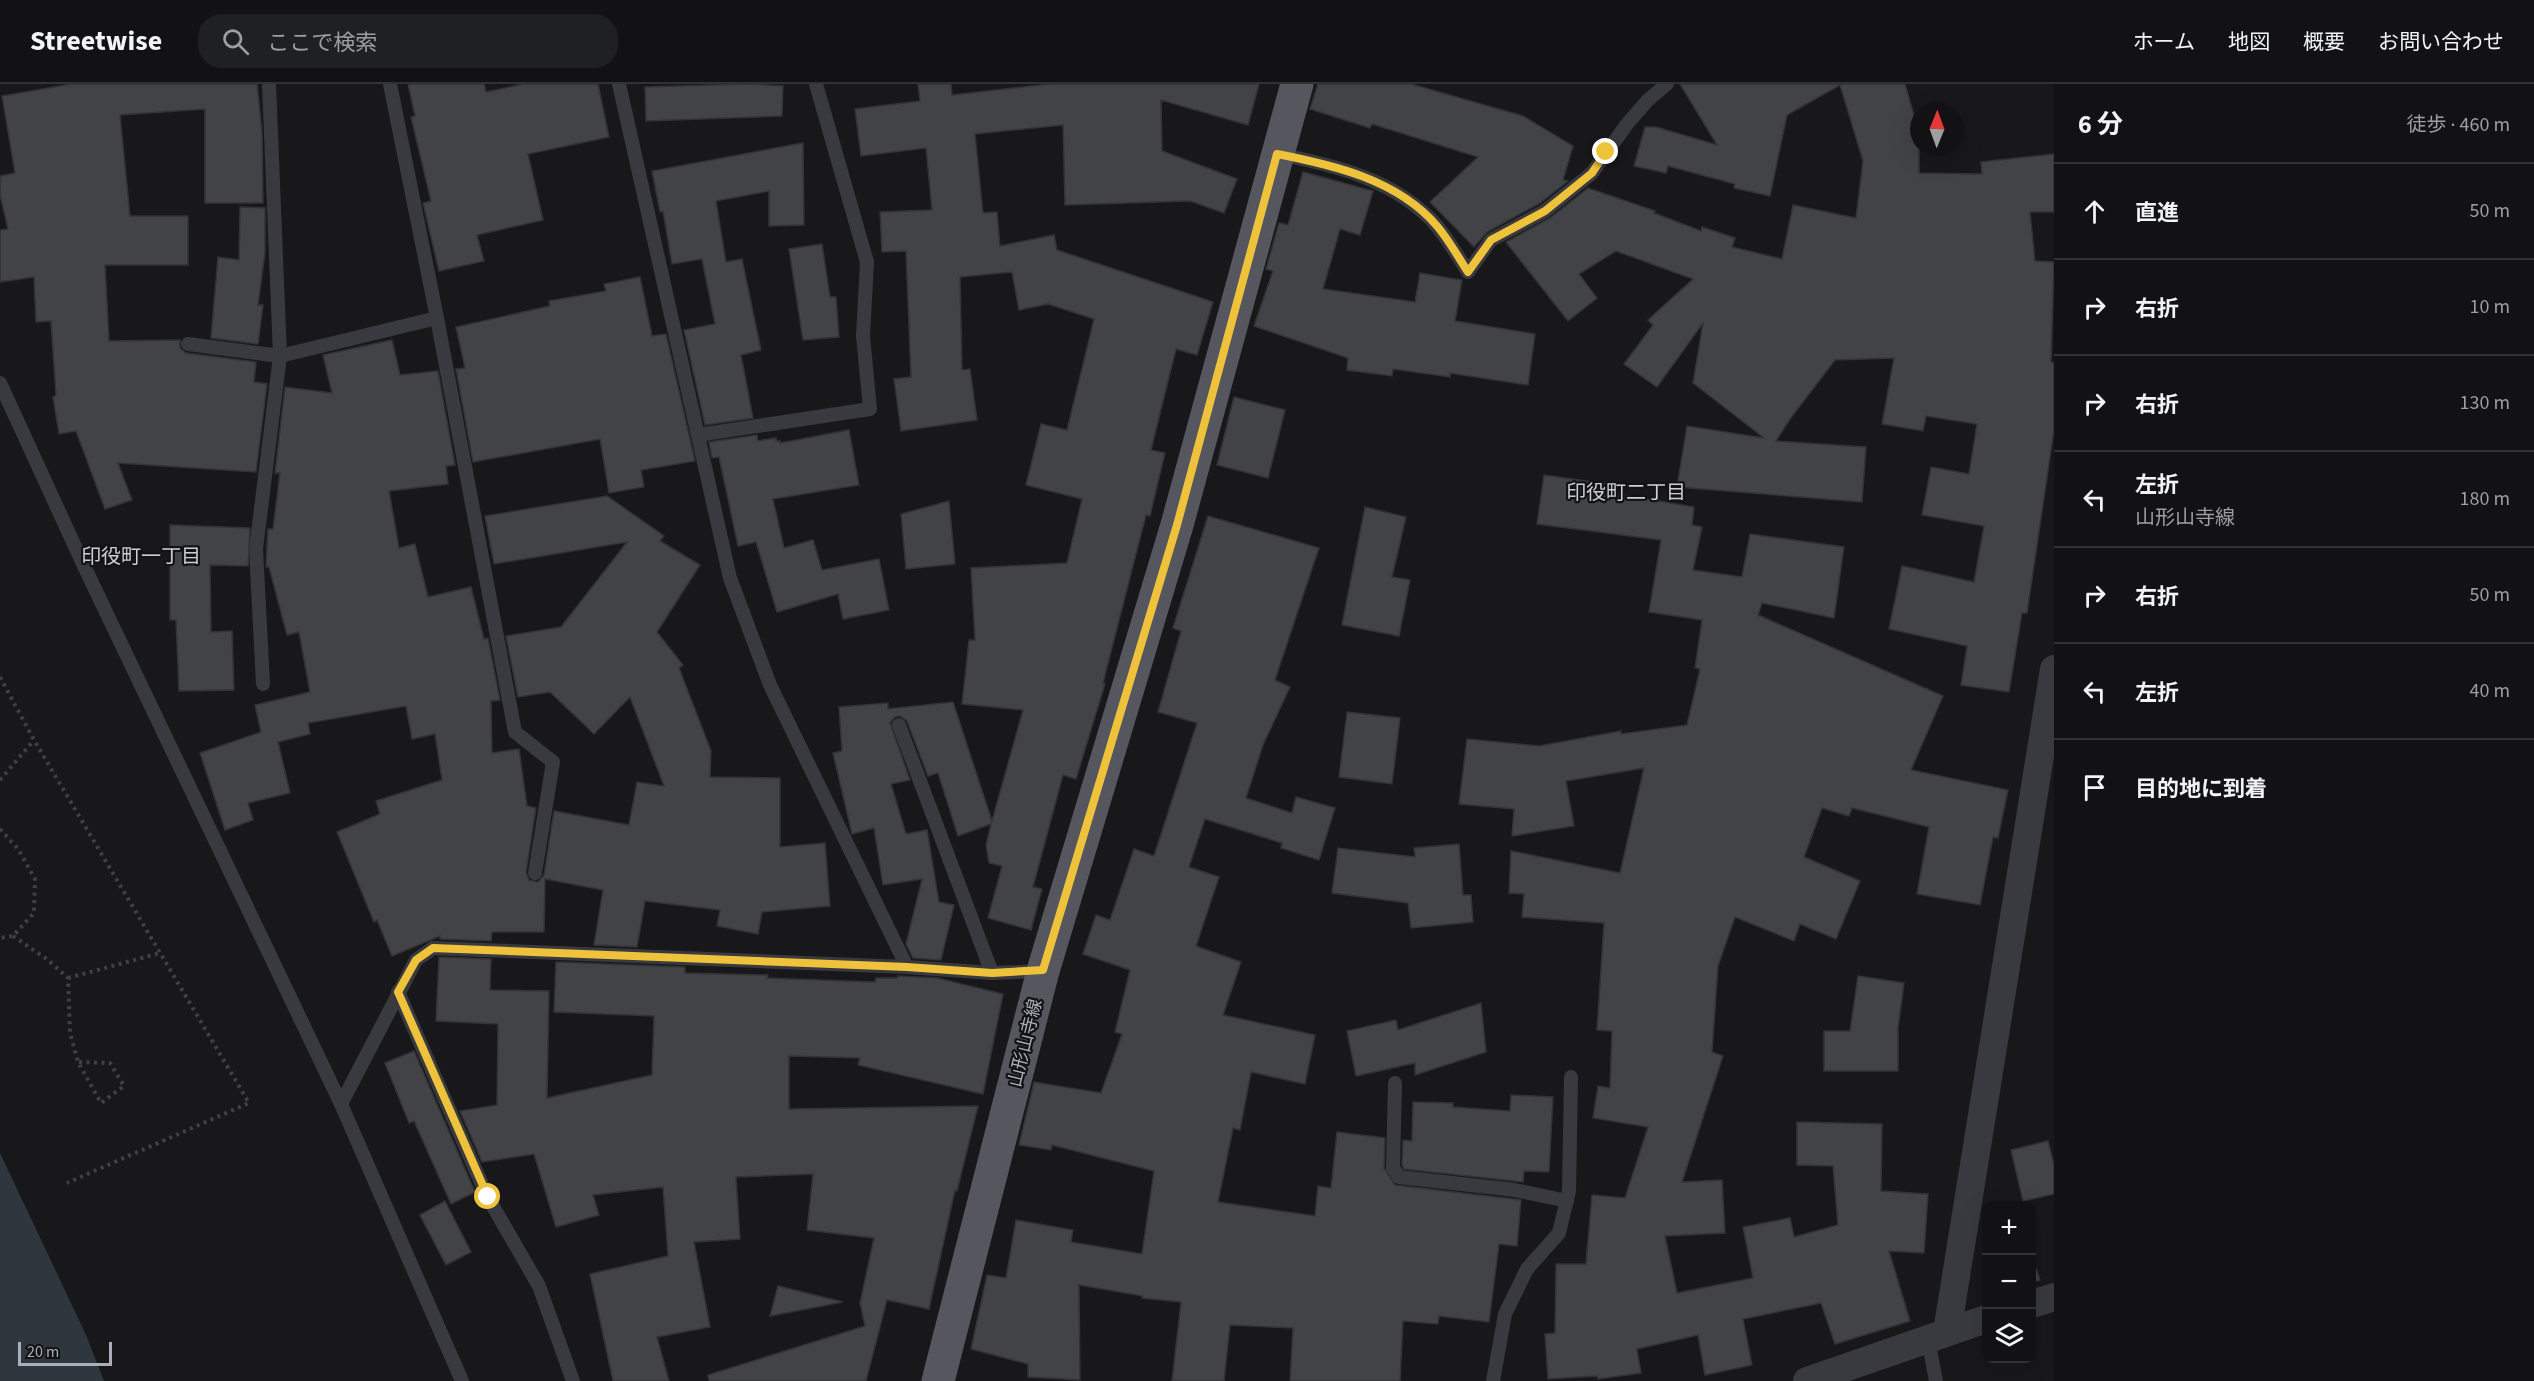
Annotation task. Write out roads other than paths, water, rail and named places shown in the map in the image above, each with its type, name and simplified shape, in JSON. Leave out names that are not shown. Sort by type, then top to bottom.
[{"type":"main road","name":"山形山寺線","points":[[938,1381],[1043,970],[1177,525],[1297,84]]},
{"type":"street","points":[[1938,1335],[2054,669]]},
{"type":"street","points":[[2036,1302],[2054,1297]]},
{"type":"street","points":[[1807,1381],[1982,1320]]},
{"type":"lane","points":[[262,684],[256,549],[280,356],[269,84]]},
{"type":"lane","points":[[390,84],[437,318],[515,732],[553,762],[535,873]]},
{"type":"lane","points":[[619,84],[730,578],[770,685],[907,967]]},
{"type":"lane","points":[[698,435],[870,409],[862,336],[867,262],[816,84]]},
{"type":"lane","points":[[1277,154],[1332,164],[1396,191],[1436,225],[1468,272],[1491,240],[1545,211],[1592,173],[1648,100],[1667,84]]},
{"type":"lane","points":[[188,344],[280,356],[437,318]]},
{"type":"lane","points":[[0,383],[89,577],[341,1104],[462,1381]]},
{"type":"lane","points":[[899,725],[992,973]]},
{"type":"lane","points":[[341,1104],[416,960],[433,948],[907,967],[992,973],[1043,970]]},
{"type":"lane","points":[[398,992],[488,1197],[539,1286],[573,1381]]},
{"type":"lane","points":[[1493,1381],[1505,1314],[1527,1269],[1559,1233],[1569,1191],[1571,1077]]},
{"type":"lane","points":[[1395,1083],[1393,1168],[1399,1178],[1515,1190],[1567,1201]]},
{"type":"lane","points":[[1936,1381],[1938,1335]]},
{"type":"district","name":"印役町二丁目","points":[[1626,492]]},
{"type":"district","name":"印役町一丁目","points":[[141,556]]}]
